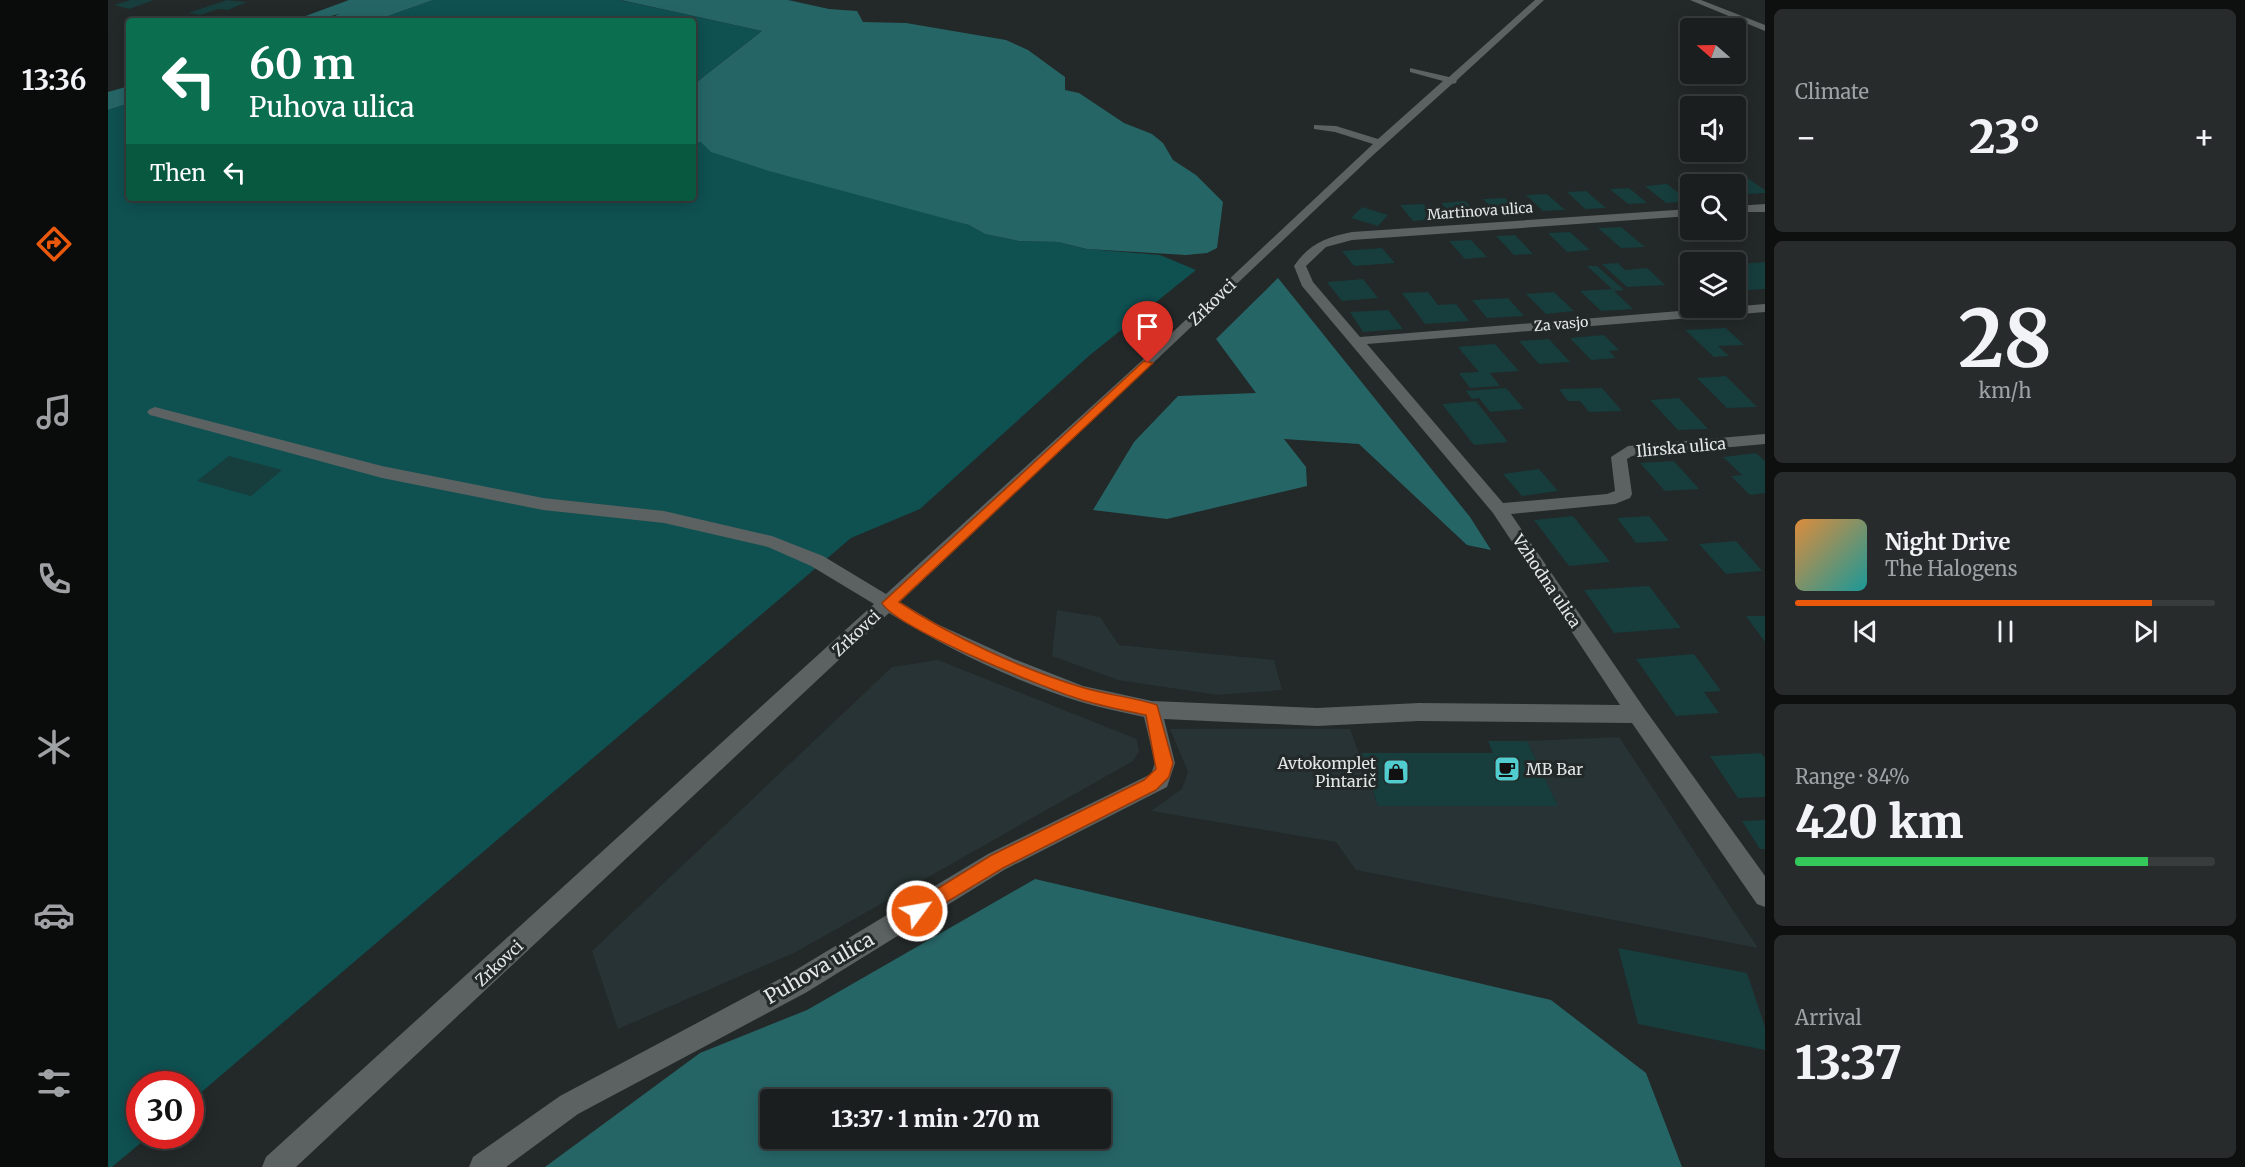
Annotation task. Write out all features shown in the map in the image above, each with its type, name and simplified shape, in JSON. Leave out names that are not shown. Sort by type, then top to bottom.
[{"type":"street","name":"Zrkovci","points":[[276,1167],[889,603],[1380,143],[1453,81],[1540,0]]},
{"type":"street","points":[[1694,0],[1765,28]]},
{"type":"street","points":[[1413,70],[1453,81]]},
{"type":"street","points":[[1318,127],[1336,129],[1380,143]]},
{"type":"street","points":[[1746,208],[1765,207]]},
{"type":"street","name":"Martinova ulica","points":[[1307,283],[1300,266],[1309,252],[1328,240],[1412,231],[1680,213]]},
{"type":"street","name":"Vzhodna ulica","points":[[1307,283],[1499,508],[1637,714],[1765,896]]},
{"type":"street","name":"Za vasjo","points":[[1357,341],[1765,308]]},
{"type":"street","points":[[156,412],[382,472],[543,504],[664,517],[720,528],[771,542],[817,561],[930,629],[1041,679],[1082,694],[1152,710],[1317,717],[1419,712],[1637,714]]},
{"type":"street","name":"Ilirska ulica","points":[[1499,508],[1609,500],[1624,494],[1619,457],[1628,451],[1765,439]]},
{"type":"street","name":"Puhova ulica","points":[[483,1167],[569,1105],[798,982],[996,862],[1159,780],[1164,772],[1165,763],[1152,710]]},
{"type":"shaded area","points":[[349,0],[433,0],[382,18],[331,18],[339,14],[323,18],[300,18]]},
{"type":"shaded area","points":[[433,0],[620,0],[762,31],[696,83],[696,18],[382,18]]},
{"type":"shaded area","points":[[621,0],[788,0],[829,9],[857,11],[863,22],[906,23],[1006,40],[1028,50],[1065,77],[1065,90],[1079,93],[1124,123],[1152,134],[1163,143],[1173,160],[1196,175],[1223,202],[1217,248],[1207,253],[1186,255],[1087,249],[1058,242],[1019,241],[985,234],[969,225],[769,171],[711,152],[701,142],[696,143],[696,83],[762,31]]},
{"type":"shaded area","points":[[126,87],[126,104],[108,110],[108,92]]},
{"type":"shaded area","points":[[126,104],[126,201],[696,201],[696,143],[701,142],[969,225],[985,234],[1019,241],[1058,242],[1087,249],[1160,255],[1196,270],[1090,355],[920,509],[851,538],[204,1090],[204,1071],[126,1071],[126,1149],[133,1149],[112,1167],[108,1167],[108,110]]},
{"type":"shaded area","points":[[1278,278],[1470,517],[1491,550],[1467,545],[1359,444],[1284,439],[1306,467],[1307,486],[1167,519],[1093,510],[1134,442],[1178,396],[1256,393],[1216,339]]},
{"type":"shaded area","points":[[1057,610],[1100,617],[1119,645],[1274,660],[1282,690],[1218,695],[1118,680],[1052,656]]},
{"type":"shaded area","points":[[938,660],[1137,739],[1139,752],[1133,761],[796,952],[618,1029],[592,951],[892,667]]},
{"type":"shaded area","points":[[1170,729],[1350,729],[1378,806],[1558,806],[1527,741],[1619,737],[1758,948],[1356,870],[1336,842],[1151,811],[1182,789],[1188,772]]},
{"type":"shaded area","points":[[1035,879],[1551,1000],[1646,1073],[1682,1167],[545,1167],[700,1053],[807,1010]]},
{"type":"building","points":[[130,0],[154,0],[129,9],[114,5]]},
{"type":"building","points":[[227,0],[247,2],[228,10],[218,9],[201,15],[188,13]]},
{"type":"building","points":[[1746,178],[1765,190],[1765,193],[1749,194],[1746,192]]},
{"type":"building","points":[[1667,184],[1680,194],[1680,202],[1666,203],[1645,186]]},
{"type":"building","points":[[1629,188],[1647,203],[1628,204],[1610,189]]},
{"type":"building","points":[[1586,191],[1606,208],[1585,209],[1567,192]]},
{"type":"building","points":[[1547,194],[1565,210],[1543,211],[1526,195]]},
{"type":"building","points":[[1505,198],[1523,215],[1500,216],[1483,199]]},
{"type":"building","points":[[1465,201],[1481,217],[1455,218],[1441,203]]},
{"type":"building","points":[[1423,204],[1437,219],[1413,221],[1400,205]]},
{"type":"building","points":[[1362,207],[1388,215],[1378,226],[1351,218]]},
{"type":"building","points":[[1621,227],[1645,247],[1621,248],[1598,228]]},
{"type":"building","points":[[1570,232],[1590,250],[1567,252],[1548,233]]},
{"type":"building","points":[[1515,235],[1533,254],[1514,255],[1496,236]]},
{"type":"building","points":[[1471,240],[1487,257],[1465,259],[1449,241]]},
{"type":"building","points":[[1382,248],[1395,263],[1354,266],[1342,251]]},
{"type":"building","points":[[1765,262],[1765,289],[1746,290],[1746,263]]},
{"type":"building","points":[[1618,263],[1625,270],[1647,268],[1665,285],[1627,287],[1602,264]]},
{"type":"building","points":[[1587,266],[1597,266],[1624,290],[1614,291],[1633,309],[1601,311],[1580,291],[1612,289]]},
{"type":"building","points":[[1363,279],[1378,298],[1342,301],[1327,282]]},
{"type":"building","points":[[1428,292],[1438,305],[1456,304],[1469,321],[1425,324],[1402,293]]},
{"type":"building","points":[[1554,292],[1574,311],[1546,314],[1526,294]]},
{"type":"building","points":[[1508,298],[1524,316],[1487,318],[1472,300]]},
{"type":"building","points":[[1388,310],[1403,329],[1363,332],[1350,312]]},
{"type":"building","points":[[1726,328],[1744,345],[1718,346],[1729,356],[1714,357],[1685,330]]},
{"type":"building","points":[[1604,335],[1619,350],[1609,351],[1616,358],[1591,360],[1570,338]]},
{"type":"building","points":[[1549,339],[1570,362],[1539,364],[1519,341]]},
{"type":"building","points":[[1495,344],[1519,371],[1490,373],[1500,386],[1470,388],[1459,373],[1479,372],[1458,347]]},
{"type":"building","points":[[1726,376],[1757,407],[1727,408],[1697,378]]},
{"type":"building","points":[[1506,388],[1524,409],[1490,412],[1479,398],[1472,399],[1466,391]]},
{"type":"building","points":[[1602,388],[1622,411],[1589,412],[1580,401],[1568,401],[1559,389]]},
{"type":"building","points":[[1679,398],[1708,429],[1678,430],[1650,400]]},
{"type":"building","points":[[1476,401],[1508,442],[1474,445],[1442,404]]},
{"type":"building","points":[[1756,453],[1765,461],[1765,493],[1750,495],[1731,476],[1742,475],[1723,457]]},
{"type":"building","points":[[229,456],[282,470],[251,496],[197,481]]},
{"type":"building","points":[[1674,461],[1699,489],[1665,491],[1640,463]]},
{"type":"building","points":[[1539,469],[1558,491],[1522,496],[1503,474]]},
{"type":"building","points":[[1573,516],[1610,562],[1569,566],[1534,520]]},
{"type":"building","points":[[1649,516],[1669,541],[1636,543],[1617,518]]},
{"type":"building","points":[[1736,541],[1762,571],[1726,574],[1699,544]]},
{"type":"building","points":[[1649,586],[1681,628],[1614,633],[1584,590]]},
{"type":"building","points":[[1746,616],[1765,616],[1765,642]]},
{"type":"building","points":[[1694,654],[1721,691],[1704,692],[1719,713],[1676,716],[1636,659]]},
{"type":"building","points":[[1488,741],[1527,741],[1558,806],[1378,806],[1360,753],[1493,753]]},
{"type":"building","points":[[1761,753],[1765,758],[1765,797],[1738,798],[1710,756]]},
{"type":"building","points":[[1765,820],[1765,849],[1760,849],[1742,821]]},
{"type":"building","points":[[1618,948],[1747,973],[1765,1027],[1765,1050],[1638,1024]]},
{"type":"place","name":"MB Bar","points":[[1507,769]]},
{"type":"place","name":"Avtokomplet Pintarič","points":[[1396,772]]},
{"type":"route","points":[[917,911],[996,862],[1159,780],[1164,772],[1165,763],[1152,710],[1082,694],[1041,679],[930,629],[889,603],[1148,363]]}]
